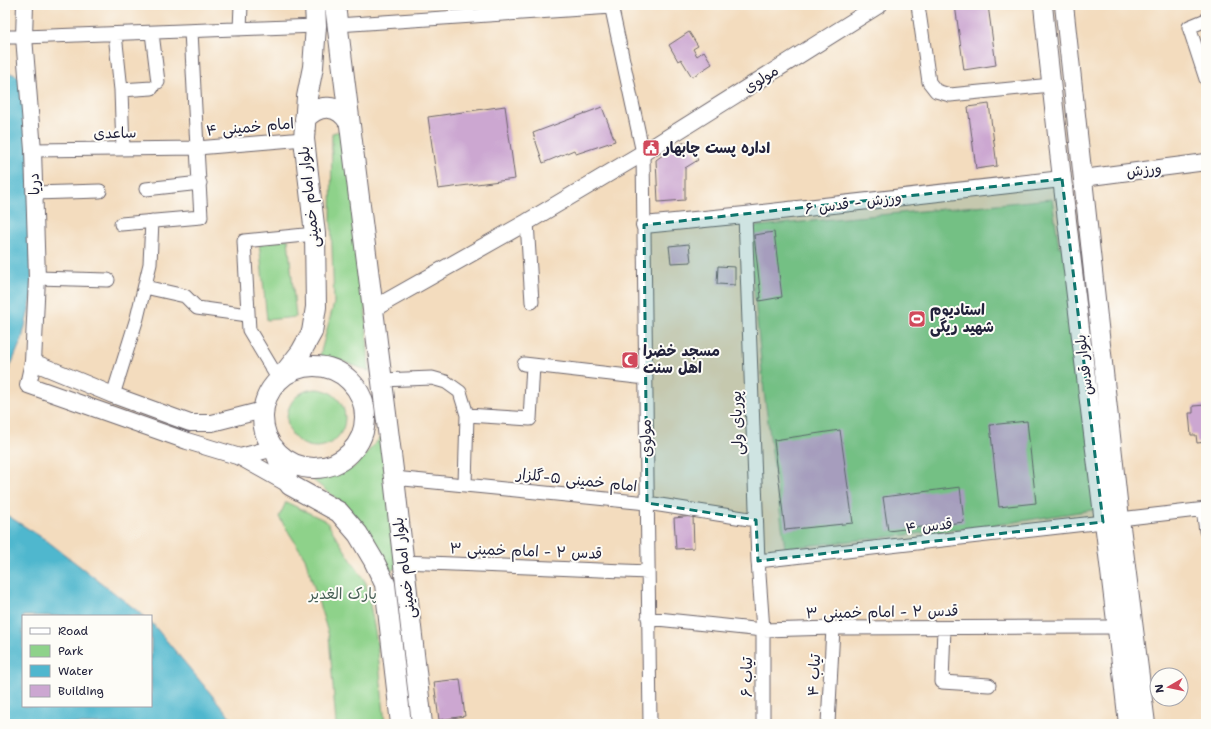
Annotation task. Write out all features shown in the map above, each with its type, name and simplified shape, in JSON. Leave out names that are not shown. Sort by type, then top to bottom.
[{"type":"main road","name":"بلوار امام خمینی","points":[[278,380],[302,352],[312,332],[316,307],[315,234],[304,139],[307,97],[316,26],[315,5]]},
{"type":"main road","name":"بلوار امام خمینی","points":[[335,5],[394,478],[422,724]]},
{"type":"main road","name":"بلوار قدس","points":[[1043,5],[1062,179],[1112,521],[1146,724]]},
{"type":"main road","name":"بلوار قدس","points":[[1064,5],[1083,178],[1112,521],[1117,626],[1128,724]]},
{"type":"main road","points":[[316,26],[337,25]]},
{"type":"main road","points":[[305,119],[314,111],[327,108],[338,110],[349,122]]},
{"type":"main road","points":[[1062,179],[1083,178]]},
{"type":"main road","points":[[274,448],[289,461],[301,466],[314,468],[338,462],[349,454],[357,444],[365,420],[364,406],[354,385],[345,376],[335,370],[323,366],[311,366],[288,372],[278,380],[271,389],[263,410],[263,424],[290,485]]},
{"type":"main road","points":[[364,406],[381,380]]},
{"type":"main road","points":[[364,406],[385,413]]},
{"type":"main road","name":"بلوار امام خمینی","points":[[290,485],[339,512],[358,534],[374,561],[385,584],[401,724]]},
{"type":"main road","points":[[385,584],[404,571]]},
{"type":"street","name":"دریا","points":[[25,5],[24,37],[33,150],[37,278],[33,362],[28,385],[187,441]]},
{"type":"street","points":[[240,29],[241,5]]},
{"type":"street","name":"مولوی","points":[[373,309],[527,222],[643,153],[878,5]]},
{"type":"street","points":[[918,5],[929,82],[936,92],[950,95],[1051,85]]},
{"type":"street","points":[[337,25],[612,6]]},
{"type":"street","name":"مولوی","points":[[612,6],[643,153],[650,724]]},
{"type":"street","points":[[1206,20],[1189,27],[1206,79]]},
{"type":"street","points":[[5,37],[316,26]]},
{"type":"street","points":[[191,31],[197,148]]},
{"type":"street","points":[[121,90],[155,85],[152,33]]},
{"type":"street","points":[[115,34],[121,90],[123,149]]},
{"type":"street","name":"امام خمینی ۴","points":[[152,221],[202,217],[197,148],[304,139]]},
{"type":"street","name":"ساعدی","points":[[33,150],[197,148]]},
{"type":"street","name":"ورزش","points":[[1083,178],[1206,162]]},
{"type":"street","name":"ورزش - قدس ۶","points":[[644,225],[1062,179]]},
{"type":"street","points":[[146,189],[200,183]]},
{"type":"street","points":[[34,193],[100,191]]},
{"type":"street","name":"پوریای ولی","points":[[745,215],[756,520],[763,630]]},
{"type":"street","points":[[113,395],[145,287],[150,264],[152,221],[121,224]]},
{"type":"street","points":[[527,222],[532,302]]},
{"type":"street","points":[[278,380],[249,330],[244,241],[315,234]]},
{"type":"street","points":[[37,278],[108,280]]},
{"type":"street","points":[[145,287],[185,296],[197,308],[248,315]]},
{"type":"street","points":[[33,362],[113,395],[190,423],[212,423],[263,410]]},
{"type":"street","points":[[467,415],[530,419],[528,365],[646,378]]},
{"type":"street","points":[[381,380],[432,378],[446,382],[460,392],[467,415],[465,484]]},
{"type":"street","points":[[187,441],[192,439],[195,435],[195,431],[190,423]]},
{"type":"street","points":[[187,441],[240,457],[290,485]]},
{"type":"street","points":[[240,457],[274,448]]},
{"type":"street","name":"امام خمینی ۵-گلزار","points":[[394,478],[647,503],[756,520]]},
{"type":"street","points":[[1205,509],[1206,531]]},
{"type":"street","name":"قدس ۴","points":[[758,561],[1205,509]]},
{"type":"street","name":"قدس ۲ - امام خمینی ۳","points":[[404,571],[648,572]]},
{"type":"street","name":"قدس ۲ - امام خمینی ۳","points":[[648,618],[763,630],[832,628],[1117,626]]},
{"type":"street","name":"تیاب ۴","points":[[828,724],[832,628]]},
{"type":"street","points":[[944,628],[942,682],[989,685]]},
{"type":"street","name":"تیاب ۶","points":[[763,630],[763,724]]},
{"type":"highlighted area","points":[[1062,179],[1103,522],[758,561],[756,520],[647,503],[644,225]]},
{"type":"green space","points":[[348,129],[365,299],[369,371],[336,359],[319,359],[334,303],[331,220],[332,133]]},
{"type":"green space","name":"استادیوم شهید ریگی","points":[[1052,199],[1059,247],[1068,246],[1098,509],[989,526],[785,548],[764,392],[748,227]]},
{"type":"green space","points":[[288,239],[296,317],[267,320],[259,242]]},
{"type":"green space","points":[[310,389],[322,389],[337,397],[345,412],[345,424],[337,439],[322,447],[310,447],[295,439],[287,424],[287,412],[295,397]]},
{"type":"green space","points":[[382,436],[399,567],[389,571],[349,509],[308,476],[310,471],[332,472],[353,468]]},
{"type":"green space","name":"پارک الغدیر","points":[[286,502],[326,521],[366,583],[377,642],[385,724],[336,724],[329,636],[305,558],[279,517]]},
{"type":"water","points":[[5,71],[18,76],[27,92],[32,297],[22,339],[5,379]]},
{"type":"water","points":[[5,514],[46,540],[143,615],[22,615],[22,707],[152,707],[152,623],[236,724],[5,724]]},
{"type":"building","points":[[955,5],[988,5],[996,65],[964,70]]},
{"type":"building","points":[[689,32],[698,46],[693,49],[697,56],[704,51],[712,64],[692,77],[681,59],[678,61],[669,45]]},
{"type":"building","points":[[989,104],[997,166],[976,169],[968,107]]},
{"type":"building","points":[[505,106],[515,179],[438,189],[428,117]]},
{"type":"building","points":[[602,107],[615,141],[576,154],[574,150],[543,163],[533,133]]},
{"type":"building","points":[[686,141],[698,160],[685,168],[685,200],[658,202],[656,160]]},
{"type":"building","points":[[774,232],[782,297],[759,301],[759,298],[761,298],[754,235]]},
{"type":"building","points":[[689,244],[691,262],[671,263],[669,246]]},
{"type":"building","points":[[718,266],[735,267],[735,285],[717,284]]},
{"type":"building","points":[[1206,405],[1206,442],[1197,443],[1196,435],[1191,435],[1189,413],[1193,413],[1193,406]]},
{"type":"building","points":[[1027,421],[1036,503],[999,507],[990,425]]},
{"type":"building","points":[[840,430],[853,523],[785,530],[774,440]]},
{"type":"building","points":[[960,487],[964,522],[888,531],[883,497]]},
{"type":"building","points":[[693,516],[694,548],[676,549],[674,518]]},
{"type":"building","points":[[460,679],[465,716],[439,720],[434,682]]},
{"type":"place","name":"اداره پست چابهار","points":[[651,148]]},
{"type":"place","name":"استادیوم شهید ریگی","points":[[917,319]]},
{"type":"place","name":"مسجد خضرا اهل سنت","points":[[630,360]]}]
